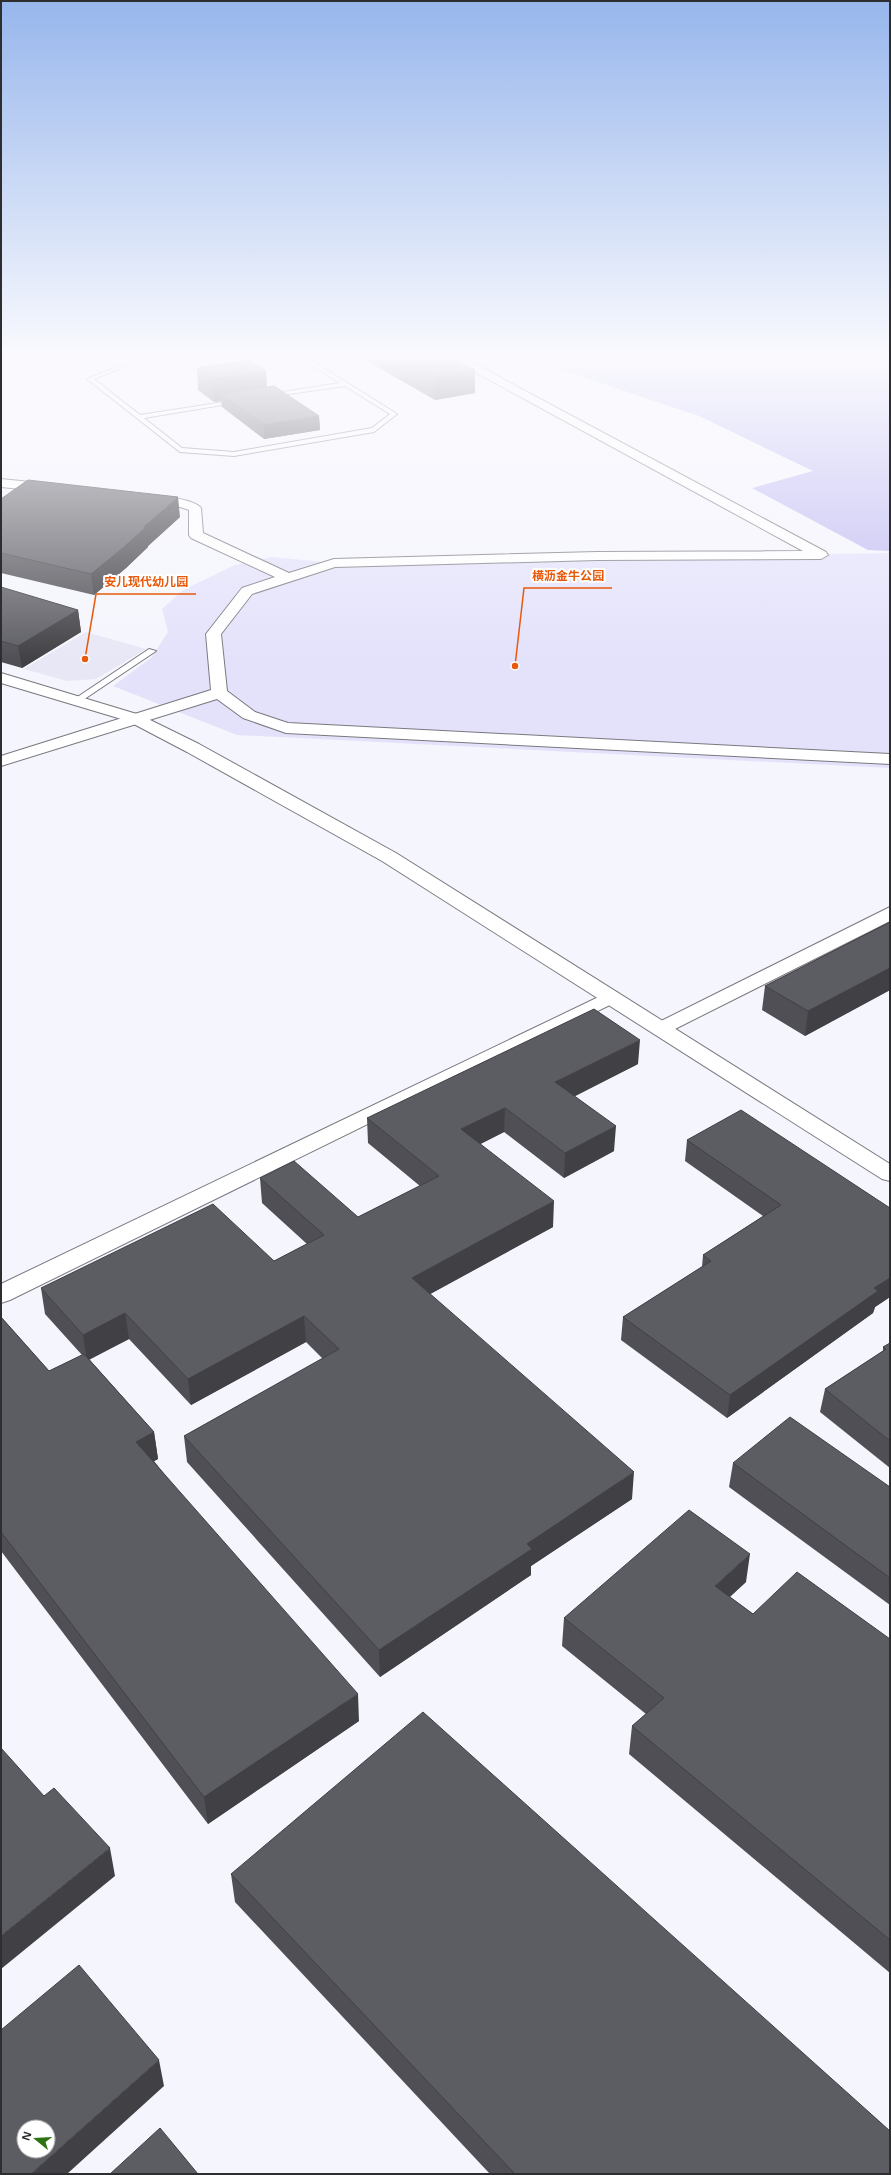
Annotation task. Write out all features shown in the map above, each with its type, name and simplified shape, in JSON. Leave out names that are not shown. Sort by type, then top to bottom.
[{"type":"street","points":[[643,458],[821,555],[597,556],[334,563],[247,591],[213,634],[219,693],[249,715],[286,728],[890,760]]},
{"type":"street","points":[[1,483],[64,490]]},
{"type":"street","points":[[136,497],[182,503],[195,508],[196,535],[288,578]]},
{"type":"street","points":[[1,678],[134,718],[193,748],[389,857],[890,1174]]},
{"type":"street","points":[[1,761],[134,718],[219,693]]},
{"type":"street","points":[[660,1029],[890,913]]},
{"type":"street","points":[[1,1294],[611,997]]},
{"type":"lane","points":[[77,700],[152,651]]},
{"type":"shaded area","points":[[787,458],[890,458],[890,551],[868,550],[752,488],[813,471]]},
{"type":"shaded area","points":[[890,553],[890,768],[237,735],[113,686],[151,658],[168,632],[162,609],[183,590],[235,565],[271,557],[334,563]]},
{"type":"shaded area","points":[[86,632],[146,649],[96,679],[67,681],[24,669]]},
{"type":"building","points":[[28,480],[178,497],[124,547],[91,574],[1,553],[1,499]]},
{"type":"building","points":[[1,587],[78,610],[18,646],[1,641]]},
{"type":"building","points":[[890,922],[890,968],[808,1011],[765,986]]},
{"type":"building","points":[[594,1009],[640,1040],[555,1082],[616,1126],[565,1153],[505,1108],[461,1129],[554,1201],[412,1278],[634,1472],[527,1544],[532,1549],[379,1650],[184,1436],[339,1349],[304,1316],[188,1379],[125,1313],[83,1335],[41,1288],[213,1204],[274,1261],[324,1235],[260,1178],[294,1161],[358,1217],[439,1176],[367,1118]]},
{"type":"building","points":[[741,1110],[890,1208],[890,1278],[874,1288],[878,1291],[730,1395],[623,1317],[711,1261],[703,1255],[781,1205],[687,1140]]},
{"type":"building","points":[[1,1317],[49,1371],[84,1354],[154,1432],[136,1442],[358,1694],[204,1797],[1,1532]]},
{"type":"building","points":[[890,1343],[890,1441],[825,1389],[886,1349],[883,1347]]},
{"type":"building","points":[[790,1417],[890,1487],[890,1578],[733,1463]]},
{"type":"building","points":[[689,1510],[750,1554],[715,1586],[753,1614],[797,1572],[890,1639],[890,1940],[632,1726],[664,1698],[564,1618]]},
{"type":"building","points":[[423,1712],[890,2131],[890,2174],[515,2174],[231,1874]]},
{"type":"building","points":[[1,1748],[44,1796],[54,1788],[110,1848],[1,1936]]},
{"type":"building","points":[[79,1965],[159,2060],[56,2152],[56,2119],[16,2119],[16,2159],[48,2159],[31,2174],[1,2174],[1,2030]]},
{"type":"building","points":[[160,2128],[198,2174],[110,2174]]},
{"type":"place","name":"安儿现代幼儿园","points":[[85,659]]},
{"type":"place","name":"横沥金牛公园","points":[[515,666]]}]
